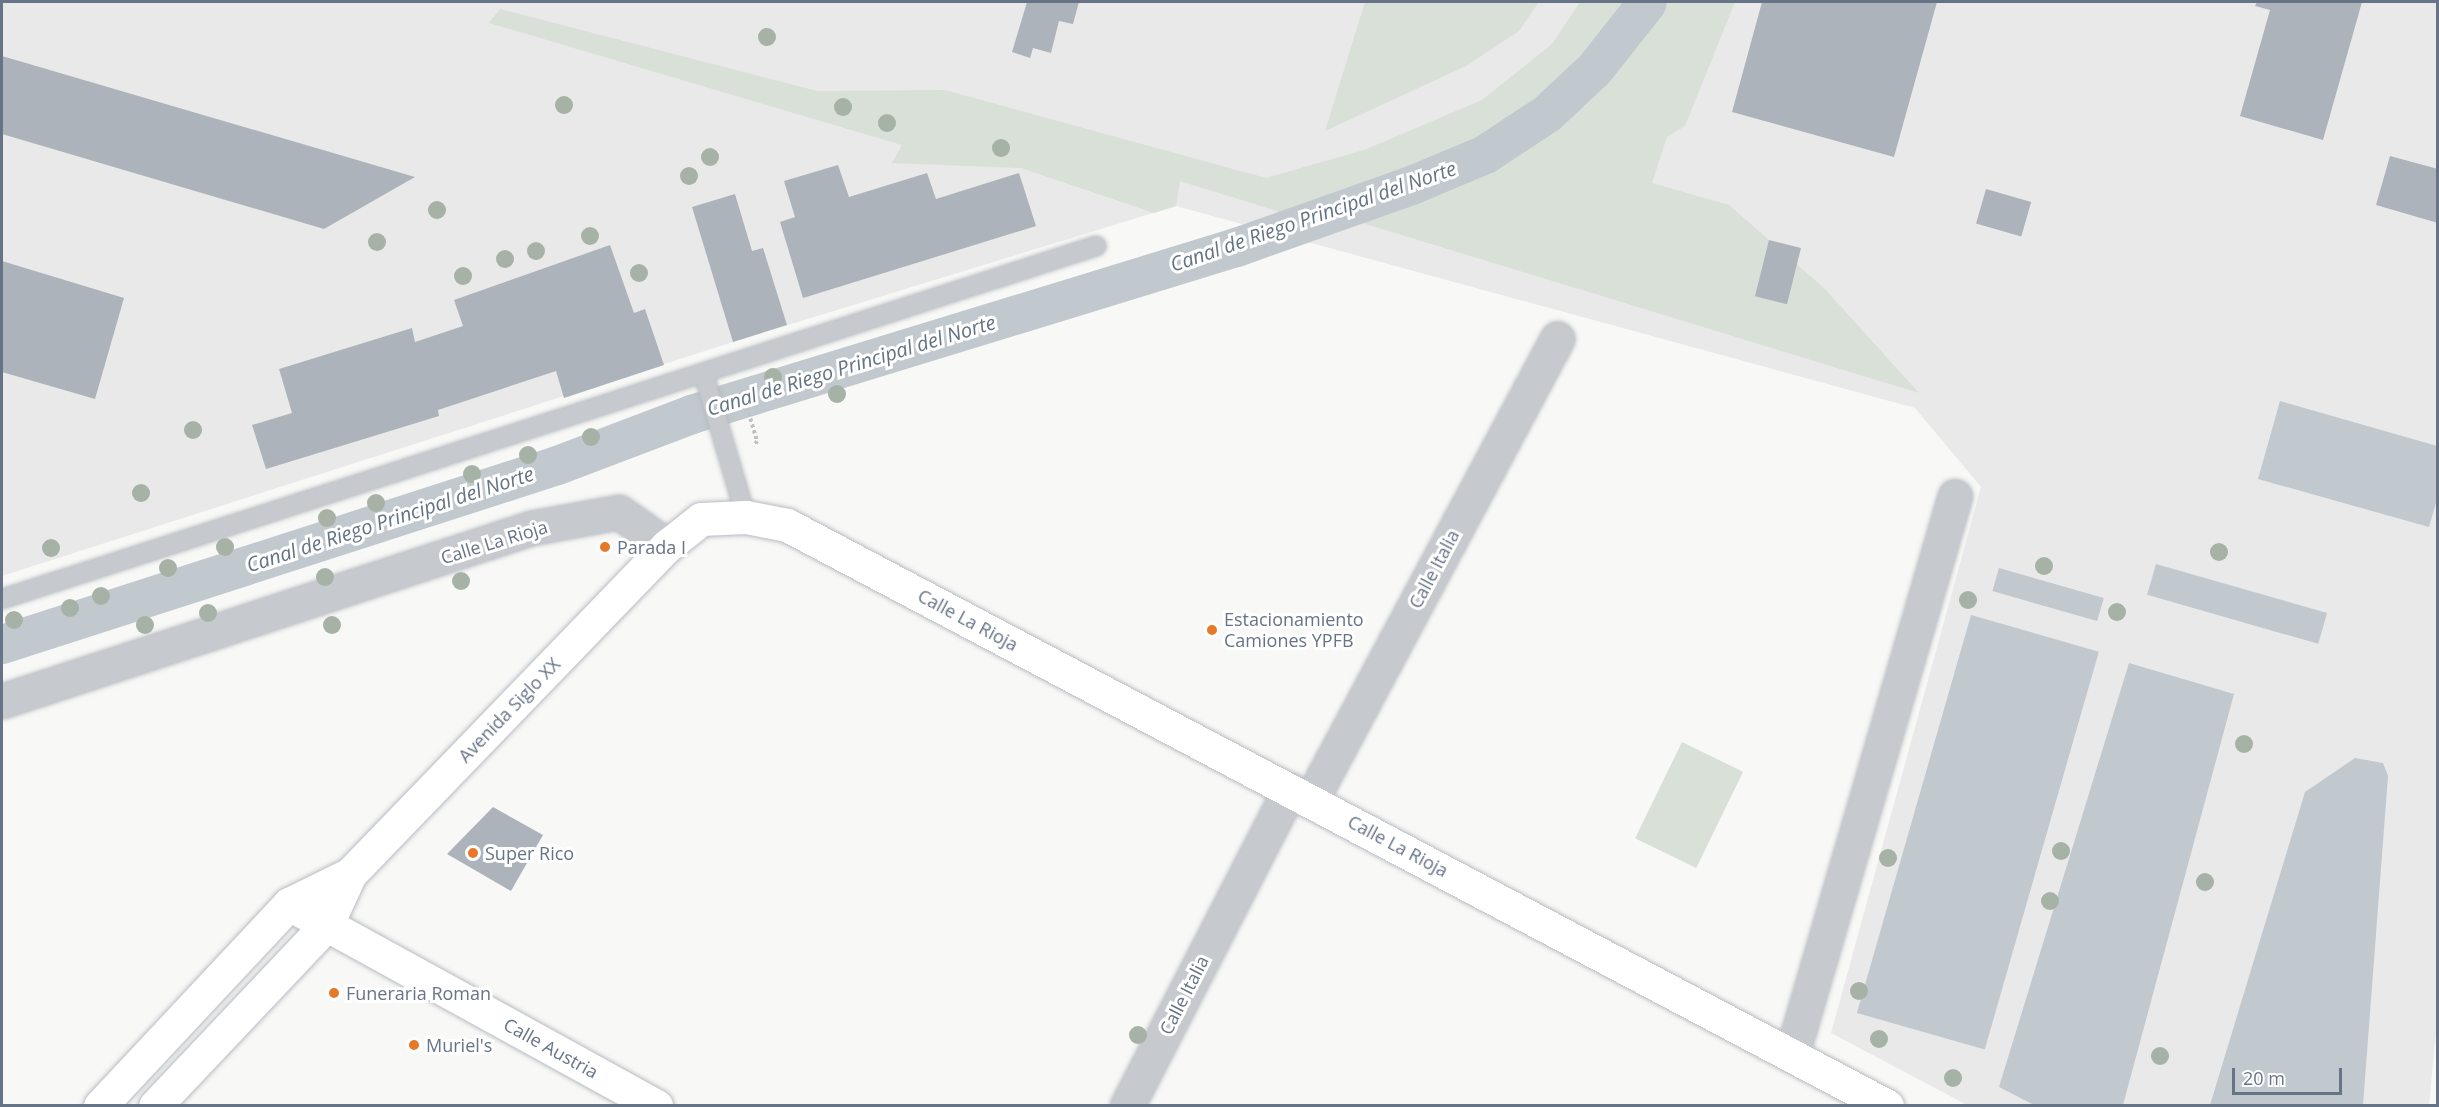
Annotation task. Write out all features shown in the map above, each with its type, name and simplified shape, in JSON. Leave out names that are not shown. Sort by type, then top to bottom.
[{"type":"main road","name":"Calle La Rioja","points":[[667,546],[701,519],[746,517],[787,525],[1887,1106]]},
{"type":"main road","name":"Avenida Siglo XX","points":[[155,1106],[327,924],[350,874],[667,546]]},
{"type":"main road","name":"Avenida Siglo XX","points":[[100,1106],[289,904],[350,874]]},
{"type":"main road","name":"Calle Austria","points":[[289,904],[656,1106]]},
{"type":"street","name":"Calle Italia","points":[[1127,1106],[1557,339]]},
{"type":"street","points":[[1791,1054],[1955,496]]},
{"type":"street","name":"Calle La Rioja","points":[[2,701],[531,528],[619,512],[667,546]]},
{"type":"lane","points":[[2,599],[704,375],[1096,246]]},
{"type":"lane","points":[[704,375],[746,517]]},
{"type":"path","points":[[740,385],[757,441]]},
{"type":"shaded area","points":[[2,2],[2437,2],[2438,1012],[2429,1105],[1967,1105],[1831,1033],[1981,487],[1915,408],[1176,206],[733,342],[2,576]]},
{"type":"shaded area","points":[[1365,2],[1539,2],[1519,31],[1466,66],[1325,131]]},
{"type":"shaded area","points":[[1580,2],[1735,2],[1685,126],[1667,137],[1652,183],[1729,205],[1824,288],[1919,393],[1310,207],[1290,215],[1180,181],[1176,206],[1154,213],[1021,168],[892,163],[902,145],[489,23],[500,9],[817,91],[945,90],[1266,178],[1364,150],[1482,100],[1552,44]]},
{"type":"shaded area","points":[[2280,401],[2437,446],[2437,499],[2429,527],[2258,479]]},
{"type":"shaded area","points":[[2156,564],[2327,613],[2318,644],[2147,595]]},
{"type":"shaded area","points":[[1999,568],[2104,598],[2097,621],[1992,591]]},
{"type":"shaded area","points":[[1971,615],[2099,652],[1985,1050],[1857,1013]]},
{"type":"shaded area","points":[[2129,663],[2234,694],[2123,1105],[2034,1105],[1999,1087]]},
{"type":"shaded area","points":[[1682,742],[1743,772],[1696,868],[1635,838]]},
{"type":"shaded area","points":[[2355,758],[2383,763],[2388,776],[2363,1105],[2210,1105],[2305,792]]},
{"type":"building","points":[[1027,2],[1079,2],[1073,24],[1059,21],[1051,53],[1033,48],[1030,58],[1012,52]]},
{"type":"building","points":[[1762,2],[1937,2],[1894,157],[1732,112]]},
{"type":"building","points":[[2257,2],[2362,2],[2323,140],[2240,116],[2270,10],[2255,6]]},
{"type":"building","points":[[2,56],[415,177],[324,229],[2,134]]},
{"type":"building","points":[[2390,156],[2438,169],[2438,223],[2376,205]]},
{"type":"building","points":[[838,165],[849,197],[927,173],[936,199],[1019,173],[1036,226],[803,298],[780,222],[795,217],[784,181]]},
{"type":"building","points":[[1986,189],[2031,202],[2021,237],[1976,224]]},
{"type":"building","points":[[735,194],[752,251],[763,248],[787,325],[733,342],[692,207]]},
{"type":"building","points":[[1769,240],[1801,248],[1787,304],[1755,296]]},
{"type":"building","points":[[610,245],[634,313],[645,309],[664,365],[564,398],[556,371],[438,410],[439,416],[266,469],[252,425],[292,413],[279,369],[412,328],[415,342],[463,326],[454,300]]},
{"type":"building","points":[[2,261],[124,298],[95,399],[2,372]]},
{"type":"building","points":[[493,807],[543,835],[511,891],[447,854]]},
{"type":"waterway","name":"Canal de Riego Principal del Norte","points":[[2,644],[557,465],[691,414],[1236,247],[1411,185],[1485,154],[1547,113],[1594,69],[1647,2]]},
{"type":"place","name":"Parada I","points":[[605,547]]},
{"type":"place","name":"Estacionamiento Camiones YPFB","points":[[1212,630]]},
{"type":"place","name":"Super Rico","points":[[473,853]]},
{"type":"place","name":"Funeraria Roman","points":[[334,993]]},
{"type":"place","name":"Muriel's","points":[[414,1045]]}]
